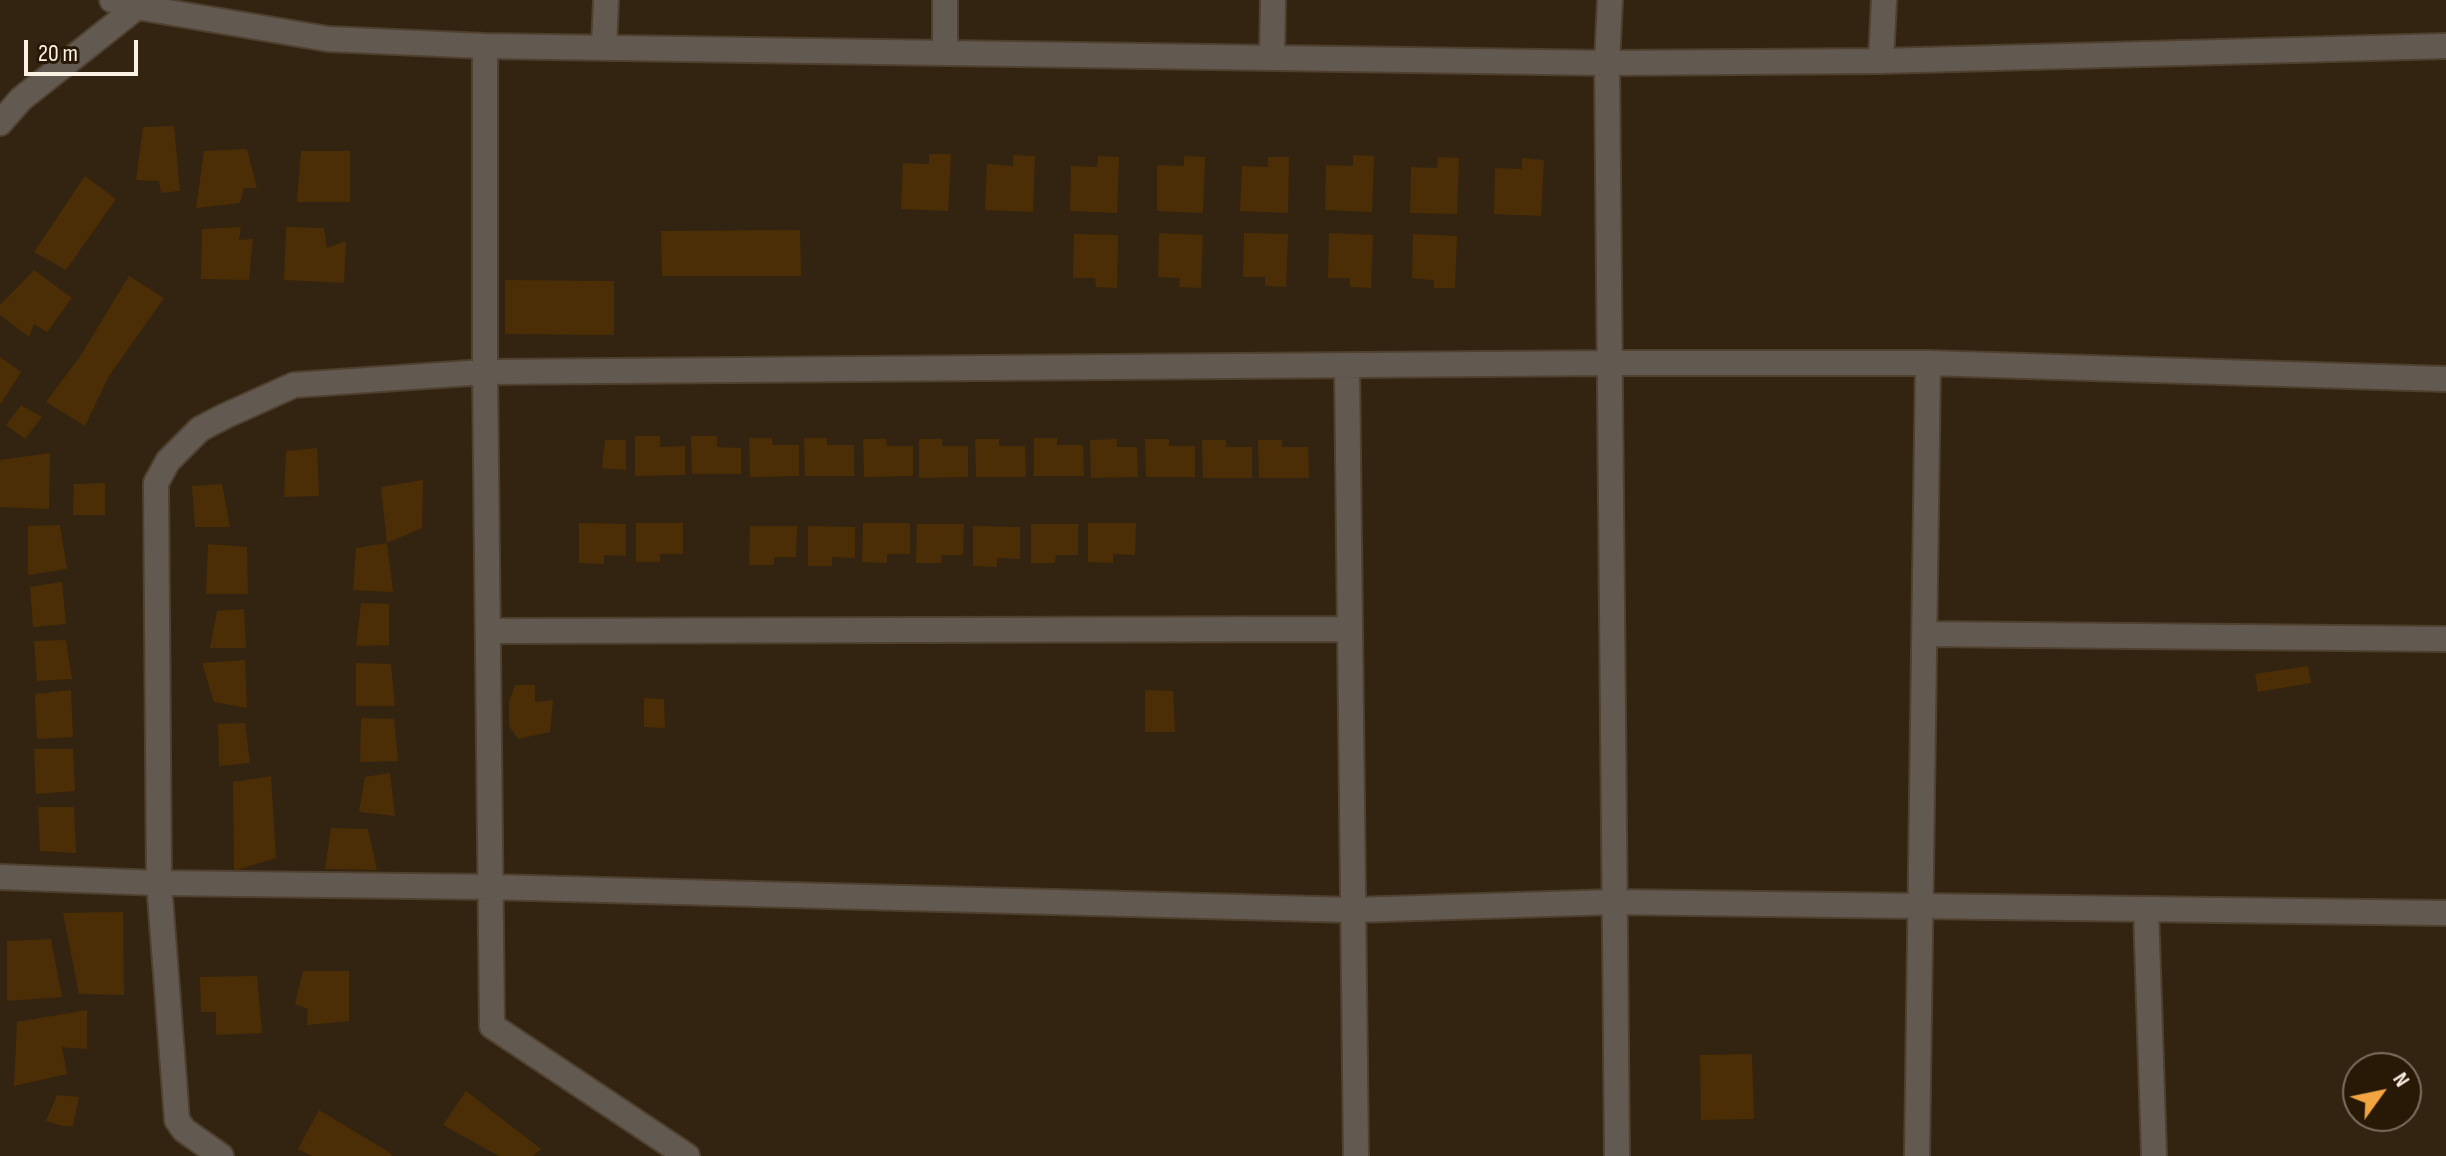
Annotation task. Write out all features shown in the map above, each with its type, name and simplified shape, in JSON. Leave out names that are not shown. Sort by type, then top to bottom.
[{"type":"street","points":[[112,0],[137,7],[328,39],[485,46],[1607,63],[1881,61],[2446,46]]},
{"type":"street","points":[[604,48],[606,0]]},
{"type":"street","points":[[945,0],[945,53]]},
{"type":"street","points":[[1272,58],[1273,0]]},
{"type":"street","points":[[1610,0],[1607,63],[1617,1156]]},
{"type":"street","points":[[1881,61],[1884,0]]},
{"type":"street","points":[[0,123],[21,99],[137,7]]},
{"type":"street","points":[[485,46],[492,1028],[687,1156]]},
{"type":"street","points":[[221,1156],[184,1130],[177,1120],[159,883],[156,483],[168,461],[200,429],[294,385],[485,372],[1609,363],[1928,363],[2446,379]]},
{"type":"street","points":[[1917,1156],[1928,363]]},
{"type":"street","points":[[1347,367],[1356,1156]]},
{"type":"street","points":[[488,631],[1350,629]]},
{"type":"street","points":[[1925,634],[2446,639]]},
{"type":"street","points":[[0,877],[1353,910],[1614,902],[2446,913]]},
{"type":"street","points":[[2146,909],[2154,1156]]},
{"type":"building","points":[[174,126],[180,191],[161,193],[159,181],[136,180],[143,127]]},
{"type":"building","points":[[247,149],[257,188],[244,188],[240,203],[196,208],[204,151]]},
{"type":"building","points":[[301,151],[350,151],[350,202],[297,202]]},
{"type":"building","points":[[929,154],[951,154],[948,211],[901,209],[903,163],[929,164]]},
{"type":"building","points":[[1013,155],[1035,156],[1033,212],[985,210],[987,164],[1013,166]]},
{"type":"building","points":[[1353,155],[1374,156],[1372,212],[1325,210],[1326,165],[1353,166]]},
{"type":"building","points":[[1098,156],[1119,157],[1117,213],[1070,211],[1071,166],[1097,167]]},
{"type":"building","points":[[1184,156],[1205,157],[1203,213],[1157,211],[1157,165],[1184,166]]},
{"type":"building","points":[[1268,157],[1289,157],[1288,213],[1240,211],[1242,166],[1268,167]]},
{"type":"building","points":[[1438,157],[1459,158],[1457,214],[1410,213],[1411,167],[1437,168]]},
{"type":"building","points":[[1522,158],[1544,160],[1541,216],[1494,214],[1495,168],[1522,169]]},
{"type":"building","points":[[85,176],[116,199],[66,270],[34,252]]},
{"type":"building","points":[[241,227],[239,240],[253,239],[249,280],[201,279],[202,229]]},
{"type":"building","points":[[286,227],[324,228],[327,248],[346,241],[344,283],[284,280]]},
{"type":"building","points":[[800,230],[801,276],[662,276],[661,231]]},
{"type":"building","points":[[1159,233],[1203,235],[1201,288],[1179,287],[1180,278],[1158,277]]},
{"type":"building","points":[[1244,233],[1288,234],[1286,287],[1265,286],[1265,277],[1243,277]]},
{"type":"building","points":[[1329,233],[1373,235],[1371,288],[1350,287],[1350,278],[1328,278]]},
{"type":"building","points":[[1074,234],[1118,235],[1117,288],[1096,287],[1095,278],[1073,278]]},
{"type":"building","points":[[1413,234],[1457,236],[1455,288],[1434,288],[1434,280],[1412,278]]},
{"type":"building","points":[[34,270],[72,298],[47,332],[34,324],[29,337],[0,315],[0,305]]},
{"type":"building","points":[[129,276],[164,298],[109,376],[85,426],[46,402],[81,355]]},
{"type":"building","points":[[505,280],[614,281],[614,335],[505,334]]},
{"type":"building","points":[[0,357],[21,372],[0,405]]},
{"type":"building","points":[[21,405],[42,417],[25,439],[6,425]]},
{"type":"building","points":[[635,436],[660,436],[660,447],[685,446],[685,475],[635,476]]},
{"type":"building","points":[[691,436],[717,436],[717,447],[741,448],[741,474],[692,474]]},
{"type":"building","points":[[749,438],[772,438],[773,445],[799,445],[799,476],[750,477]]},
{"type":"building","points":[[804,438],[827,438],[827,445],[854,445],[854,476],[805,476]]},
{"type":"building","points":[[1034,438],[1057,438],[1057,445],[1083,445],[1084,476],[1034,476]]},
{"type":"building","points":[[863,439],[886,439],[887,446],[913,446],[913,476],[864,477]]},
{"type":"building","points":[[919,439],[942,439],[942,446],[968,446],[968,477],[919,478]]},
{"type":"building","points":[[975,439],[999,439],[999,446],[1025,446],[1026,477],[976,477]]},
{"type":"building","points":[[1117,439],[1117,447],[1137,447],[1138,477],[1091,478],[1090,440]]},
{"type":"building","points":[[1145,439],[1169,439],[1169,446],[1195,446],[1195,477],[1146,477]]},
{"type":"building","points":[[605,440],[626,440],[626,470],[602,468]]},
{"type":"building","points":[[1202,440],[1226,440],[1226,447],[1252,447],[1252,478],[1203,478]]},
{"type":"building","points":[[1258,440],[1282,440],[1282,447],[1308,447],[1309,478],[1259,478]]},
{"type":"building","points":[[317,448],[319,496],[284,497],[286,451]]},
{"type":"building","points":[[50,453],[49,509],[0,507],[0,460]]},
{"type":"building","points":[[423,480],[422,528],[387,543],[381,487]]},
{"type":"building","points":[[105,483],[105,515],[73,515],[74,484]]},
{"type":"building","points":[[222,484],[230,527],[195,527],[192,486]]},
{"type":"building","points":[[579,523],[626,524],[626,556],[604,555],[604,564],[579,563]]},
{"type":"building","points":[[636,523],[683,523],[683,554],[660,554],[660,562],[636,562]]},
{"type":"building","points":[[863,523],[910,523],[910,554],[887,554],[887,563],[862,562]]},
{"type":"building","points":[[1088,523],[1136,523],[1135,555],[1113,554],[1113,563],[1088,562]]},
{"type":"building","points":[[917,524],[964,524],[963,555],[942,555],[941,563],[916,563]]},
{"type":"building","points":[[1031,524],[1078,524],[1078,555],[1056,555],[1055,563],[1031,563]]},
{"type":"building","points":[[60,525],[67,569],[28,575],[28,526]]},
{"type":"building","points":[[750,526],[797,526],[796,557],[774,557],[774,565],[749,565]]},
{"type":"building","points":[[808,526],[855,527],[855,558],[832,557],[832,566],[808,566]]},
{"type":"building","points":[[973,526],[1020,527],[1020,559],[997,558],[997,567],[973,566]]},
{"type":"building","points":[[387,543],[393,592],[353,590],[356,548]]},
{"type":"building","points":[[208,544],[247,547],[248,594],[206,594]]},
{"type":"building","points":[[62,582],[66,624],[33,627],[30,587]]},
{"type":"building","points":[[361,603],[389,604],[389,645],[356,646]]},
{"type":"building","points":[[244,609],[246,648],[210,648],[217,611]]},
{"type":"building","points":[[66,640],[72,679],[37,681],[34,641]]},
{"type":"building","points":[[245,660],[247,708],[214,702],[202,663]]},
{"type":"building","points":[[356,663],[391,664],[395,706],[356,706]]},
{"type":"building","points":[[2308,666],[2311,683],[2258,692],[2255,674]]},
{"type":"building","points":[[515,685],[535,685],[535,702],[553,700],[550,732],[518,739],[509,726],[509,702]]},
{"type":"building","points":[[71,690],[73,737],[37,739],[35,694]]},
{"type":"building","points":[[1145,690],[1173,691],[1175,732],[1145,732]]},
{"type":"building","points":[[644,698],[664,699],[665,728],[644,727]]},
{"type":"building","points":[[361,718],[394,719],[398,761],[360,762]]},
{"type":"building","points":[[245,723],[250,763],[219,766],[218,724]]},
{"type":"building","points":[[34,749],[73,749],[75,791],[36,794]]},
{"type":"building","points":[[390,773],[395,816],[359,812],[365,777]]},
{"type":"building","points":[[271,776],[276,858],[234,871],[233,782]]},
{"type":"building","points":[[38,807],[74,807],[76,853],[40,851]]},
{"type":"building","points":[[331,828],[368,829],[377,870],[325,869]]},
{"type":"building","points":[[123,912],[124,995],[79,994],[63,913]]},
{"type":"building","points":[[51,939],[62,997],[7,1001],[7,941]]},
{"type":"building","points":[[303,971],[349,971],[349,1021],[307,1025],[308,1009],[295,1004]]},
{"type":"building","points":[[257,976],[262,1033],[216,1035],[216,1012],[201,1012],[200,977]]},
{"type":"building","points":[[87,1010],[87,1049],[62,1047],[67,1074],[14,1086],[17,1022]]},
{"type":"building","points":[[1752,1054],[1754,1119],[1701,1120],[1700,1055]]},
{"type":"building","points":[[466,1091],[541,1149],[533,1156],[499,1156],[443,1125]]},
{"type":"building","points":[[57,1095],[79,1097],[73,1126],[46,1121]]},
{"type":"building","points":[[319,1110],[391,1156],[312,1156],[298,1149]]}]
